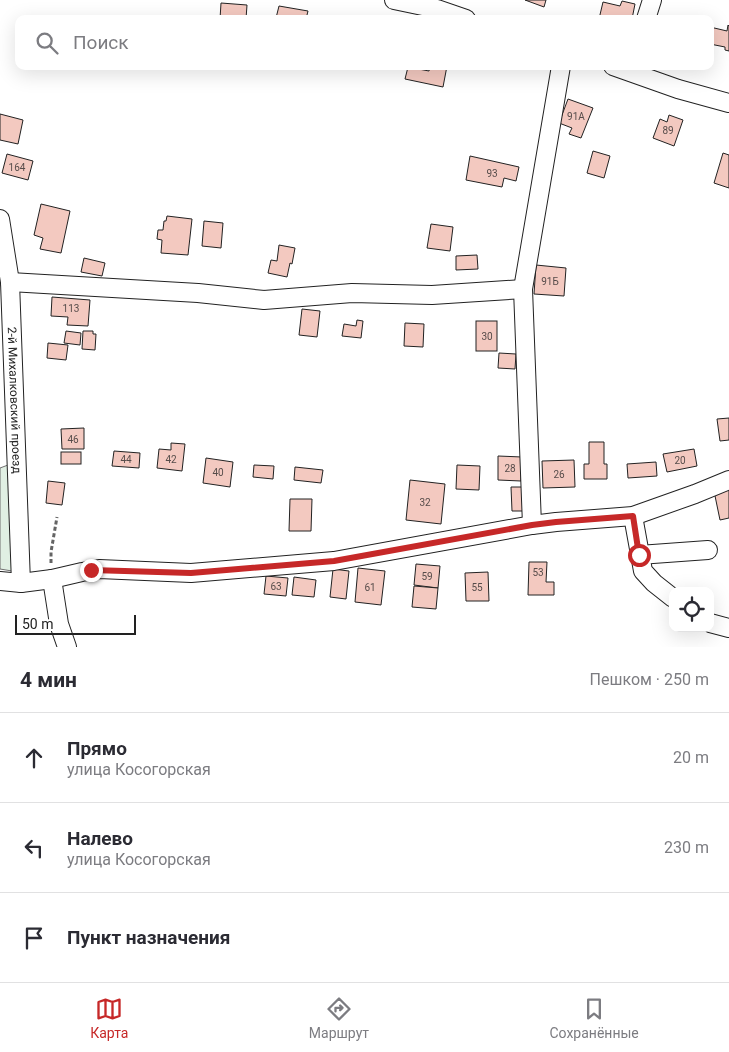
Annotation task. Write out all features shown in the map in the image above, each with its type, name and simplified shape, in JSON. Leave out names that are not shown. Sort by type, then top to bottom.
[{"type":"street","points":[[394,0],[439,5],[458,15]]},
{"type":"street","points":[[647,15],[652,0]]},
{"type":"street","points":[[532,525],[523,289],[559,70]]},
{"type":"street","points":[[629,70],[678,88],[729,103]]},
{"type":"street","name":"2-й Михалковский проезд","points":[[0,219],[10,282],[21,583]]},
{"type":"street","points":[[10,282],[198,293],[264,300],[352,293],[432,295],[523,289]]},
{"type":"street","points":[[0,581],[21,583],[99,570],[191,573],[334,561],[532,525],[633,516],[729,480]]},
{"type":"street","points":[[633,516],[643,571],[669,595]]},
{"type":"street","points":[[639,555],[708,550]]},
{"type":"street","points":[[52,579],[59,624],[67,647]]},
{"type":"street","points":[[714,623],[729,628]]},
{"type":"path","points":[[52,579],[51,552],[57,517]]},
{"type":"green space","points":[[8,465],[12,571],[0,569],[0,468]]},
{"type":"building","points":[[525,0],[546,0],[544,7]]},
{"type":"building","points":[[622,1],[635,4],[633,15],[600,15],[603,2],[620,6]]},
{"type":"building","points":[[221,3],[247,5],[246,15],[220,15]]},
{"type":"building","points":[[279,6],[308,11],[307,15],[277,15]]},
{"type":"building","points":[[728,25],[729,51],[725,50],[725,47],[714,45],[714,28],[727,31]]},
{"type":"building","points":[[407,70],[446,70],[443,87],[405,79]]},
{"type":"building","points":[[568,99],[593,108],[581,138],[569,134],[572,128],[559,123]]},
{"type":"building","points":[[0,114],[23,120],[18,144],[0,140]]},
{"type":"building","points":[[669,115],[683,120],[674,146],[653,138],[660,119],[667,122]]},
{"type":"building","points":[[593,151],[610,156],[604,178],[587,173]]},
{"type":"building","points":[[723,153],[729,155],[729,188],[714,183]]},
{"type":"building","points":[[7,154],[33,161],[28,180],[2,173]]},
{"type":"building","points":[[470,156],[519,167],[516,181],[504,178],[502,187],[466,180]]},
{"type":"building","points":[[41,204],[70,211],[61,253],[40,249],[43,238],[34,235]]},
{"type":"building","points":[[167,216],[192,219],[188,255],[161,253],[162,240],[157,239],[158,230],[163,230],[164,221],[166,221]]},
{"type":"building","points":[[204,221],[223,223],[221,248],[202,246]]},
{"type":"building","points":[[431,224],[453,227],[450,251],[427,248]]},
{"type":"building","points":[[279,245],[295,248],[287,277],[268,273],[271,260],[277,261]]},
{"type":"building","points":[[477,255],[478,269],[456,270],[456,256]]},
{"type":"building","points":[[84,258],[105,263],[102,276],[81,272]]},
{"type":"building","points":[[536,265],[566,268],[564,296],[534,294]]},
{"type":"building","points":[[52,297],[90,300],[88,326],[67,325],[68,317],[51,316]]},
{"type":"building","points":[[302,309],[320,311],[317,337],[299,335]]},
{"type":"building","points":[[357,320],[363,321],[361,338],[342,336],[344,324],[356,326]]},
{"type":"building","points":[[476,321],[497,321],[497,351],[476,351]]},
{"type":"building","points":[[405,323],[424,324],[423,347],[404,346]]},
{"type":"building","points":[[66,331],[81,333],[80,345],[64,343]]},
{"type":"building","points":[[83,331],[93,331],[93,334],[96,334],[95,350],[82,349]]},
{"type":"building","points":[[48,343],[68,345],[66,360],[47,358]]},
{"type":"building","points":[[499,353],[516,354],[515,369],[498,368]]},
{"type":"building","points":[[729,418],[729,440],[720,441],[717,419]]},
{"type":"building","points":[[84,428],[84,449],[62,449],[61,429]]},
{"type":"building","points":[[589,442],[604,442],[604,464],[607,464],[607,479],[584,479],[584,464],[589,464]]},
{"type":"building","points":[[171,443],[185,444],[182,471],[157,468],[159,449],[171,450]]},
{"type":"building","points":[[694,449],[697,466],[667,472],[663,454]]},
{"type":"building","points":[[114,451],[140,453],[139,468],[112,466]]},
{"type":"building","points":[[61,452],[81,452],[81,464],[61,464]]},
{"type":"building","points":[[498,456],[522,457],[521,481],[498,480]]},
{"type":"building","points":[[206,458],[233,462],[230,487],[203,483]]},
{"type":"building","points":[[574,460],[575,487],[543,488],[542,461]]},
{"type":"building","points":[[656,462],[657,476],[628,478],[627,464]]},
{"type":"building","points":[[254,465],[274,466],[273,479],[253,477]]},
{"type":"building","points":[[457,465],[480,466],[479,490],[456,489]]},
{"type":"building","points":[[295,467],[323,470],[321,483],[294,480]]},
{"type":"building","points":[[410,480],[445,484],[441,524],[406,520]]},
{"type":"building","points":[[48,481],[65,483],[62,505],[46,503]]},
{"type":"building","points":[[511,487],[526,487],[527,511],[512,511]]},
{"type":"building","points":[[729,488],[729,518],[720,520],[714,491]]},
{"type":"building","points":[[290,499],[312,499],[311,531],[289,531]]},
{"type":"building","points":[[529,562],[547,562],[546,582],[554,582],[554,595],[528,595]]},
{"type":"building","points":[[416,564],[440,566],[438,588],[414,585]]},
{"type":"building","points":[[358,568],[385,571],[381,605],[355,602]]},
{"type":"building","points":[[333,569],[349,571],[346,599],[330,597]]},
{"type":"building","points":[[488,572],[489,601],[466,601],[465,573]]},
{"type":"building","points":[[266,576],[288,578],[286,596],[264,594]]},
{"type":"building","points":[[294,577],[316,580],[314,597],[292,595]]},
{"type":"building","points":[[414,586],[438,588],[436,609],[412,607]]},
{"type":"route","points":[[91,570],[191,573],[334,561],[532,525],[633,516],[639,555]]}]
